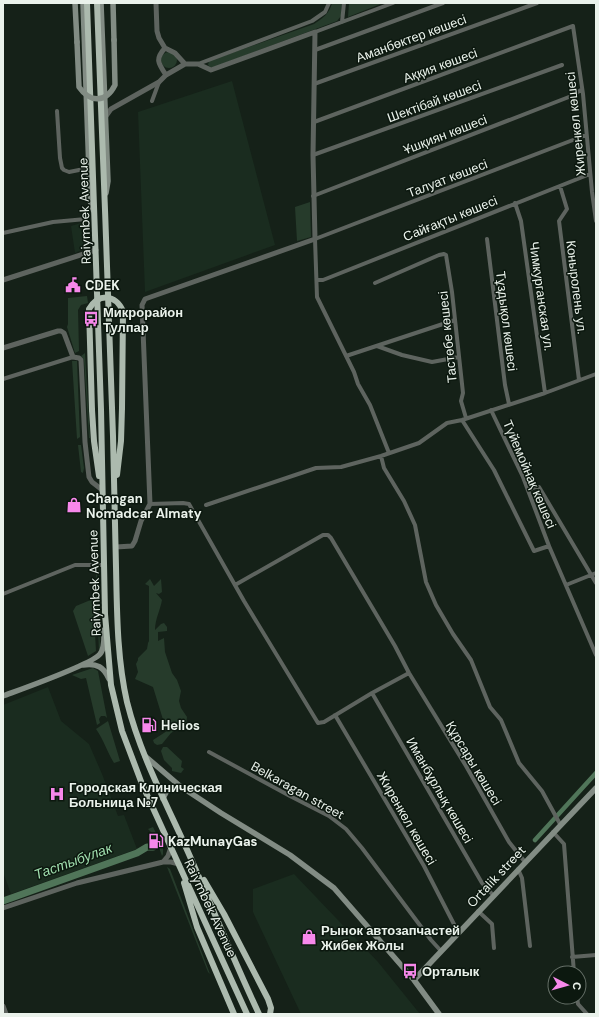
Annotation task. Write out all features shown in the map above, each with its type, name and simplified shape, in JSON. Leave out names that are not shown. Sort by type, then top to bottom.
[{"type":"highway","name":"Raiymbek Avenue","points":[[87,3],[102,409],[103,565],[105,614],[111,685],[122,732],[132,760],[247,1014]]},
{"type":"highway","name":"Raiymbek Avenue","points":[[97,3],[115,503],[117,613],[120,663],[126,698],[134,728],[144,754],[235,963],[259,1014]]},
{"type":"highway","points":[[102,503],[94,441],[89,309],[93,302],[99,298],[106,297],[119,304],[123,311],[121,441],[115,503]]},
{"type":"highway","points":[[191,860],[224,914],[268,1000],[271,1008],[270,1014]]},
{"type":"highway","points":[[179,864],[197,926],[234,1014]]},
{"type":"main road","points":[[75,3],[79,86],[83,93],[95,99],[108,96],[115,85],[112,3]]},
{"type":"main road","points":[[83,3],[90,201],[95,220]]},
{"type":"main road","points":[[101,3],[108,182],[104,203]]},
{"type":"main road","points":[[3,696],[98,657],[102,653],[104,646],[105,614]]},
{"type":"main road","points":[[79,666],[99,666],[107,673],[111,685]]},
{"type":"main road","points":[[144,754],[180,786],[290,855],[328,884],[348,904],[414,980],[439,1014]]},
{"type":"main road","points":[[163,799],[168,788],[172,786],[180,786]]},
{"type":"main road","name":"Ortalik street","points":[[414,980],[553,831],[596,788]]},
{"type":"street","points":[[156,3],[157,31],[159,38],[165,48],[175,53],[185,64]]},
{"type":"street","points":[[106,116],[111,109],[159,82],[166,75],[185,64],[198,64],[312,21],[325,12],[330,3]]},
{"type":"street","points":[[342,22],[344,3]]},
{"type":"street","points":[[198,64],[211,70],[393,3]]},
{"type":"street","points":[[315,48],[443,3]]},
{"type":"street","name":"Аманбөктер көшесі","points":[[314,84],[537,3]]},
{"type":"street","name":"Жиренкөл көшесі","points":[[573,26],[582,89],[596,221]]},
{"type":"street","name":"Аққия көшесі","points":[[314,122],[573,26]]},
{"type":"street","points":[[315,32],[313,196],[317,297],[354,372],[358,384],[370,405],[389,453]]},
{"type":"street","points":[[298,38],[309,40],[315,48]]},
{"type":"street","points":[[165,48],[159,55],[158,61],[166,75]]},
{"type":"street","name":"Шектібай көшесі","points":[[313,156],[562,65]]},
{"type":"street","points":[[152,102],[159,82]]},
{"type":"street","name":"Ұшқиян көшесі","points":[[313,196],[574,95],[582,89]]},
{"type":"street","points":[[105,103],[116,106]]},
{"type":"street","points":[[56,111],[60,165],[64,170],[69,172],[89,168]]},
{"type":"street","name":"Талуат көшесі","points":[[315,239],[586,135]]},
{"type":"street","name":"Сайғақты көшесі","points":[[317,280],[323,280],[590,174]]},
{"type":"street","name":"Коныролень ул.","points":[[560,186],[567,209],[559,221],[579,380]]},
{"type":"street","name":"Чимкурганская ул.","points":[[515,203],[521,221],[545,393]]},
{"type":"street","points":[[3,233],[53,222],[86,220]]},
{"type":"street","points":[[116,547],[132,546],[141,521],[150,504],[142,305],[145,299],[315,239]]},
{"type":"street","name":"Тұздықол көшесі","points":[[487,239],[505,386],[509,404]]},
{"type":"street","points":[[3,280],[96,250]]},
{"type":"street","name":"Тастөбе көшесі","points":[[375,283],[444,254],[448,259],[463,393],[461,401],[464,419]]},
{"type":"street","points":[[346,356],[455,320]]},
{"type":"street","points":[[3,348],[61,331],[64,333],[74,357]]},
{"type":"street","points":[[377,346],[402,355],[432,362],[459,357]]},
{"type":"street","points":[[3,379],[74,357],[81,360],[85,442],[89,477],[100,489]]},
{"type":"street","points":[[206,505],[316,468],[341,467],[381,456],[419,443],[447,423],[545,393],[596,374]]},
{"type":"street","name":"Түйемойнақ көшесі","points":[[491,410],[528,490],[549,546],[596,655]]},
{"type":"street","name":"Түйемойнақ көшесі","points":[[464,419],[494,470],[534,551],[549,546]]},
{"type":"street","points":[[85,442],[94,441]]},
{"type":"street","points":[[381,456],[384,468],[404,501],[415,525],[426,582],[436,605],[453,634],[471,660],[490,707],[501,720],[519,763],[542,791],[560,824]]},
{"type":"street","points":[[528,490],[539,487],[594,574],[596,583]]},
{"type":"street","points":[[150,504],[189,504],[235,585],[317,722],[320,724],[409,673]]},
{"type":"street","name":"Құрсары көшесі","points":[[235,585],[323,535],[328,535],[395,646],[409,673],[466,766],[509,842],[524,862]]},
{"type":"street","points":[[3,594],[75,565],[103,565]]},
{"type":"street","points":[[566,585],[594,574]]},
{"type":"street","name":"Иманбұрлық көшесі","points":[[372,693],[482,883],[493,895]]},
{"type":"street","name":"Жиренкөл көшесі","points":[[335,715],[424,866],[458,932]]},
{"type":"street","name":"Belkaragan street","points":[[209,752],[329,816],[346,829],[362,848],[430,940],[441,950]]},
{"type":"street","points":[[553,831],[564,844],[573,965]]},
{"type":"street","points":[[163,862],[168,856],[171,847]]},
{"type":"street","points":[[3,908],[77,883],[163,862],[179,864]]},
{"type":"street","points":[[518,868],[522,878],[530,946]]},
{"type":"street","points":[[478,911],[492,924],[494,948]]},
{"type":"street","points":[[572,957],[596,955]]},
{"type":"street","points":[[579,1005],[587,1014]]},
{"type":"street","points":[[3,1006],[6,1014]]},
{"type":"shaded area","points":[[332,3],[342,3],[341,16],[337,21],[214,67],[210,67],[208,65],[209,61],[314,24],[328,13]]},
{"type":"shaded area","points":[[349,3],[383,3],[348,17]]},
{"type":"shaded area","points":[[166,52],[172,52],[177,57],[175,66],[172,68],[166,68],[161,63],[161,57]]},
{"type":"shaded area","points":[[232,81],[275,245],[145,292],[138,112]]},
{"type":"shaded area","points":[[310,202],[311,237],[297,241],[295,207]]},
{"type":"shaded area","points":[[81,223],[84,249],[75,253],[71,226]]},
{"type":"shaded area","points":[[87,296],[88,303],[81,305],[78,310],[79,351],[75,353],[67,327],[68,298]]},
{"type":"shaded area","points":[[85,353],[90,438],[84,360],[81,356]]},
{"type":"shaded area","points":[[72,361],[77,361],[80,437],[77,439]]},
{"type":"shaded area","points":[[78,445],[81,445],[84,468],[83,473],[81,472]]},
{"type":"shaded area","points":[[96,571],[100,647],[99,652]]},
{"type":"shaded area","points":[[150,579],[154,586],[161,579],[162,592],[159,594],[156,593],[162,600],[155,630],[164,623],[167,627],[167,631],[158,632],[158,641],[164,638],[165,652],[172,673],[177,680],[181,691],[179,701],[181,708],[187,717],[186,724],[171,733],[162,744],[157,745],[153,740],[167,731],[164,728],[165,726],[153,687],[135,679],[138,672],[136,664],[138,658],[147,649],[149,641],[149,586],[145,584]]},
{"type":"shaded area","points":[[93,599],[96,651],[88,656],[73,611],[76,606]]},
{"type":"shaded area","points":[[93,668],[98,671],[107,718],[105,716],[101,716],[99,719],[100,723],[97,725],[86,678],[81,679],[72,675]]},
{"type":"shaded area","name":"Городская Клиническая Больница №7","points":[[48,687],[61,721],[89,744],[118,816],[124,815],[137,849],[11,894],[3,872],[3,705]]},
{"type":"shaded area","points":[[108,721],[120,761],[114,763],[96,729]]},
{"type":"shaded area","points":[[163,747],[167,747],[182,761],[181,767],[184,769],[181,773],[172,771],[172,768],[164,760],[161,751]]},
{"type":"shaded area","points":[[153,827],[163,847],[162,856],[155,836],[148,829]]},
{"type":"shaded area","points":[[167,867],[170,869],[210,974],[208,972]]},
{"type":"shaded area","name":"Рынок автозапчастей Жибек Жолы","points":[[294,874],[378,962],[420,1014],[301,1014],[253,912],[253,889]]},
{"type":"waterway","points":[[535,840],[596,773]]},
{"type":"waterway","name":"Тастыбулак","points":[[3,901],[137,853],[147,847],[153,847]]},
{"type":"place","name":"CDEK","points":[[73,285]]},
{"type":"place","name":"Микрорайон Тулпар","points":[[91,319]]},
{"type":"place","name":"Changan Nomadcar Almaty","points":[[74,505]]},
{"type":"place","name":"Helios","points":[[149,725]]},
{"type":"place","name":"Городская Клиническая Больница №7","points":[[57,794]]},
{"type":"place","name":"KazMunayGas","points":[[156,841]]},
{"type":"place","name":"Рынок автозапчастей Жибек Жолы","points":[[309,937]]},
{"type":"place","name":"Орталык","points":[[410,971]]}]
